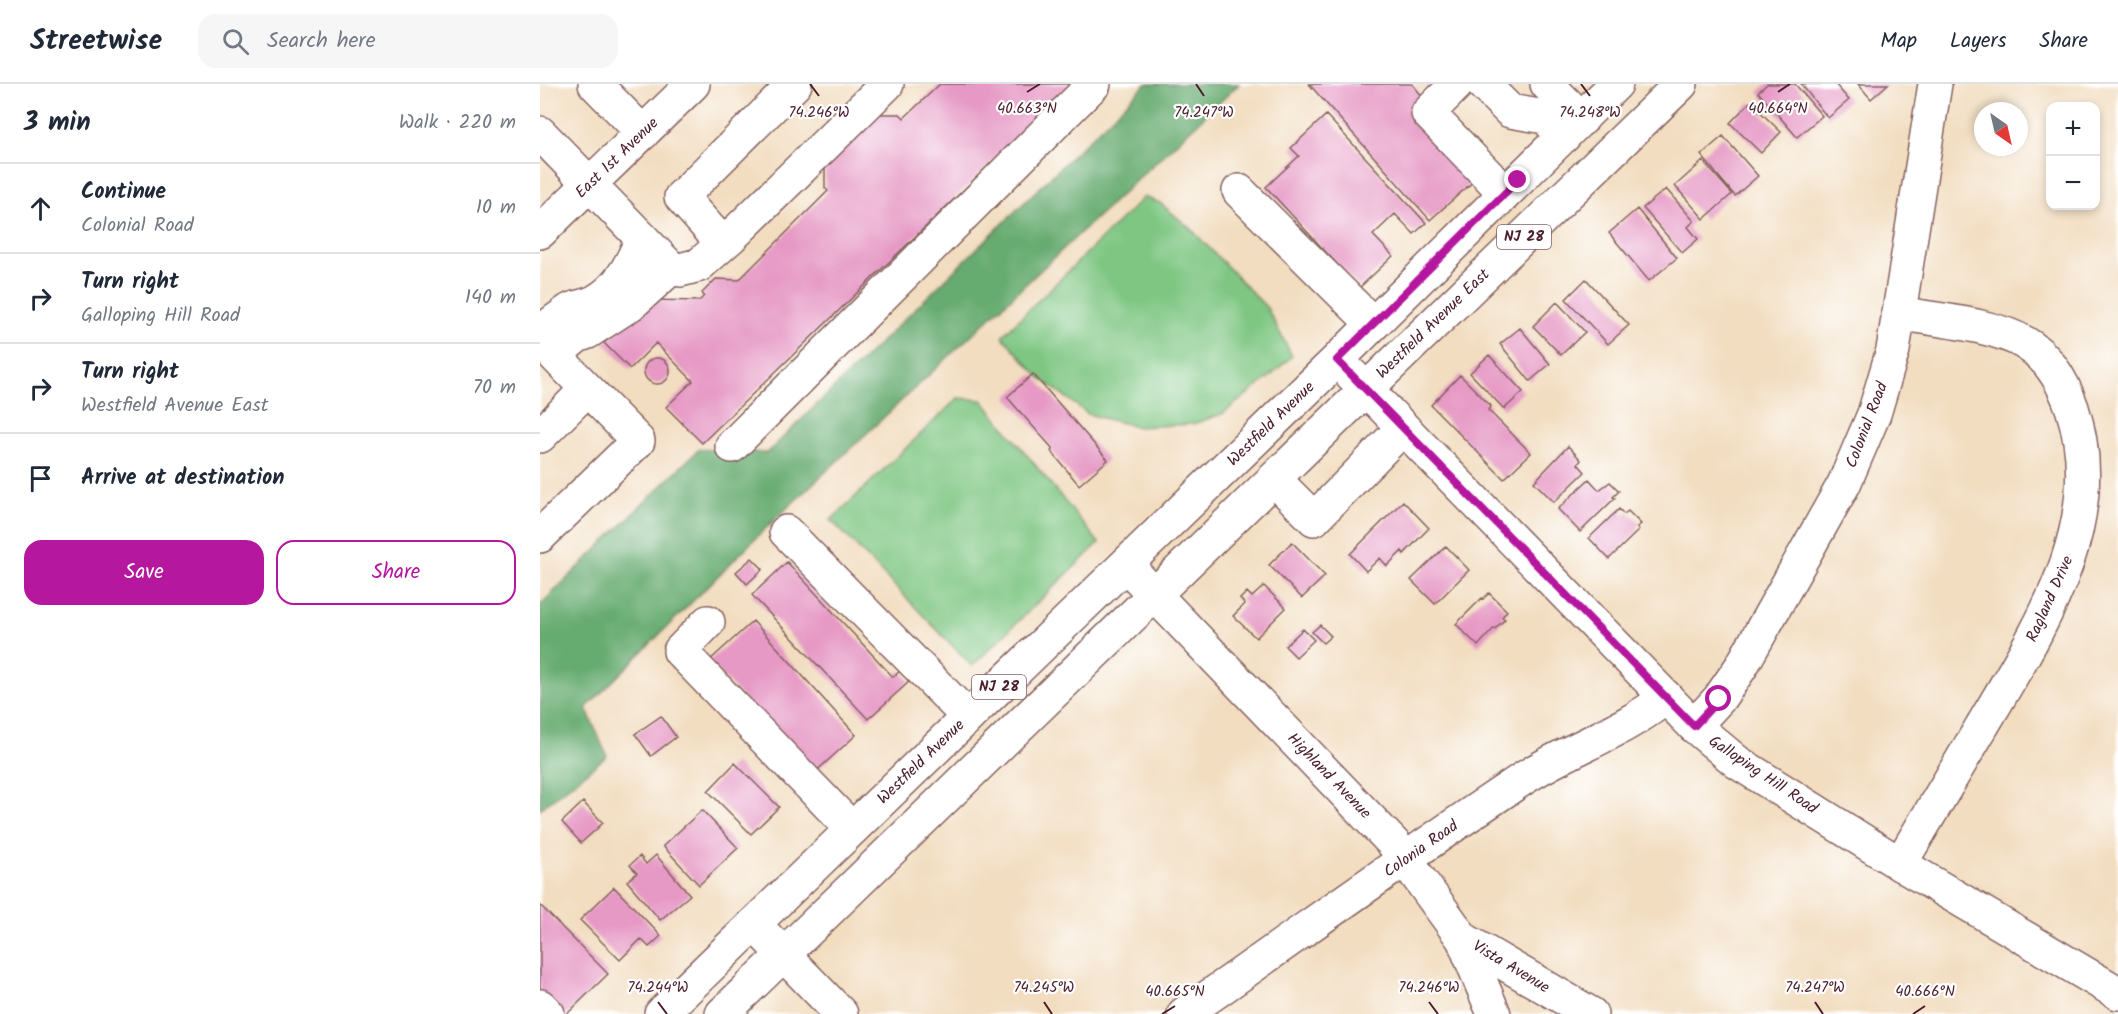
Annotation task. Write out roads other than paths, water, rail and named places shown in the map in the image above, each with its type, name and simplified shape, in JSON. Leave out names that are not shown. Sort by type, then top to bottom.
[{"type":"main road","points":[[595,84],[643,133]]},
{"type":"main road","name":"East 1st Avenue","points":[[540,232],[693,84]]},
{"type":"main road","points":[[723,244],[681,197],[795,84]]},
{"type":"main road","points":[[540,134],[671,268],[680,270],[699,265],[723,244],[887,84]]},
{"type":"main road","points":[[732,446],[1094,84]]},
{"type":"main road","points":[[1457,84],[1428,113],[1505,193]]},
{"type":"main road","points":[[1483,84],[1510,111],[1545,117],[1573,127]]},
{"type":"main road","name":"NJ 28","points":[[1337,360],[1616,84]]},
{"type":"main road","name":"Westfield Avenue East","points":[[1366,389],[1682,84]]},
{"type":"main road","name":"Colonial Road","points":[[1694,726],[1719,699],[1741,667],[1844,484],[1874,414],[1893,350],[1935,84]]},
{"type":"main road","points":[[1552,86],[1573,127]]},
{"type":"main road","points":[[1239,191],[1373,324]]},
{"type":"main road","points":[[545,342],[573,309],[598,300],[618,283],[633,262],[642,238]]},
{"type":"main road","points":[[545,342],[588,332],[632,304],[671,268]]},
{"type":"main road","name":"Ragland Drive","points":[[1898,313],[1990,330],[2025,343],[2040,354],[2052,367],[2075,416],[2080,440],[2083,487],[2076,538],[2067,566],[2044,616],[1900,864]]},
{"type":"main road","points":[[540,536],[638,441],[545,342]]},
{"type":"main road","name":"Galloping Hill Road","points":[[1337,360],[1694,726],[1737,762],[1900,864],[2118,993]]},
{"type":"main road","name":"Westfield Avenue","points":[[661,1014],[1337,360]]},
{"type":"main road","points":[[540,436],[587,389]]},
{"type":"main road","name":"NJ 28","points":[[722,1014],[1366,389]]},
{"type":"main road","points":[[1274,479],[1314,519],[1403,428]]},
{"type":"main road","points":[[786,532],[968,717]]},
{"type":"main road","name":"Highland Avenue","points":[[1126,565],[1382,831],[1406,860],[1463,939],[1494,1014]]},
{"type":"main road","points":[[708,622],[680,651],[852,830]]},
{"type":"main road","name":"Colonia Road","points":[[1198,1010],[1406,860],[1528,776],[1581,745],[1630,722],[1666,697]]},
{"type":"main road","points":[[754,924],[841,1014]]},
{"type":"main road","name":"Vista Avenue","points":[[1463,939],[1591,1014]]},
{"type":"main road","points":[[540,1006],[548,1014]]}]
